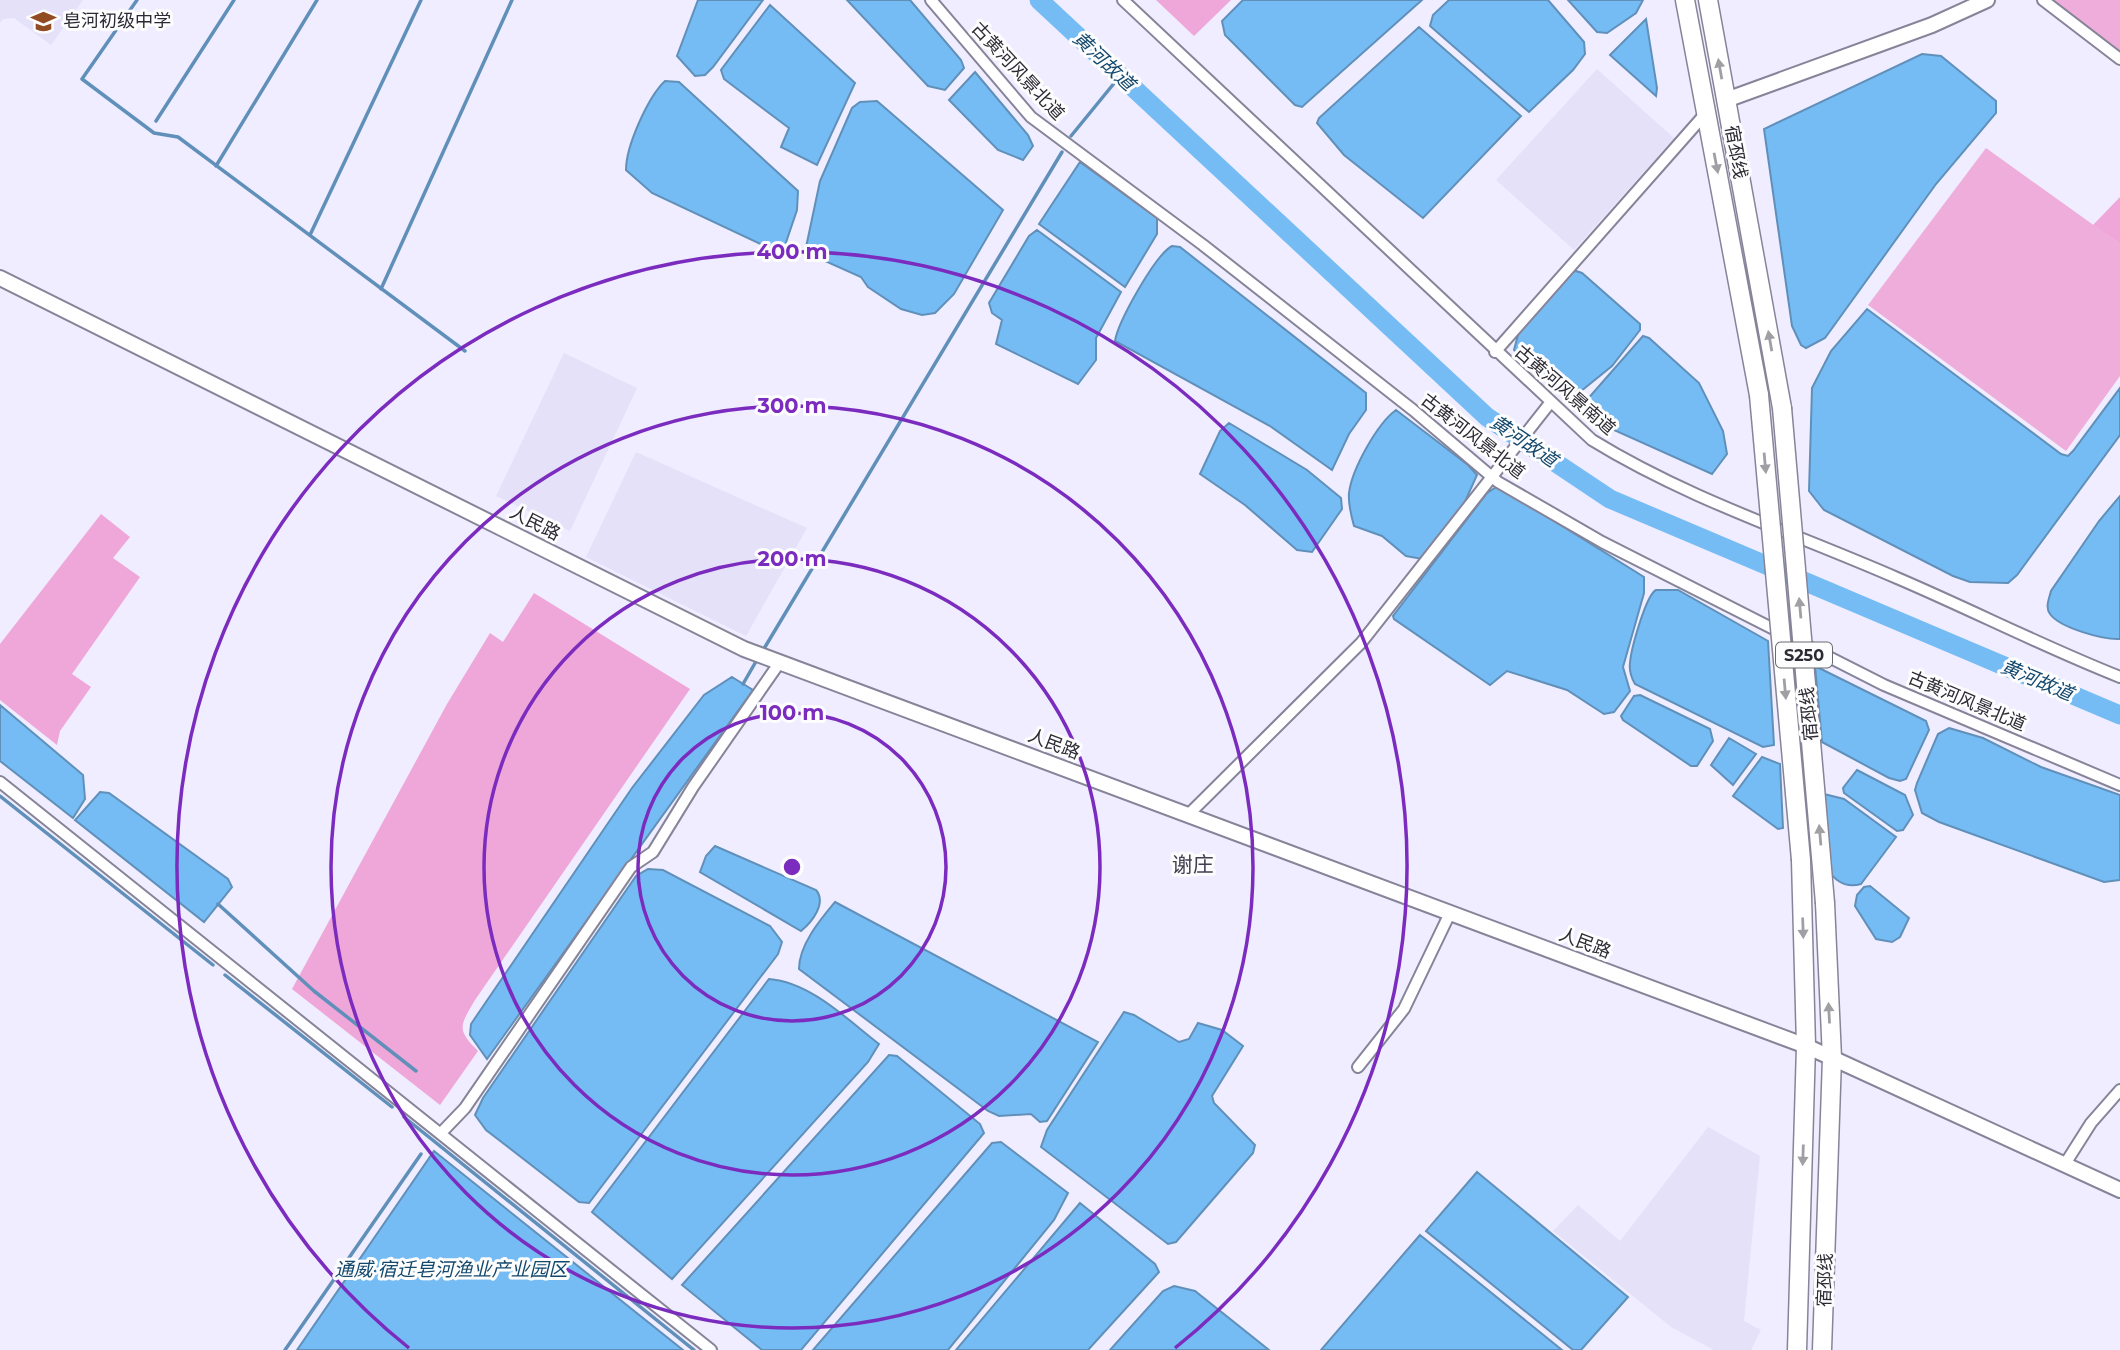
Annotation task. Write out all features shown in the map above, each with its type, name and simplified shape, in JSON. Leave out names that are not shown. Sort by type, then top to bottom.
[{"type":"main road","name":"宿邳线","points":[[1685,0],[1759,395],[1801,860],[1806,1046],[1797,1350]]},
{"type":"main road","name":"宿邳线","points":[[1708,0],[1782,408],[1825,903],[1832,1058],[1822,1350]]},
{"type":"street","name":"古黄河风景北道","points":[[931,0],[1031,117],[1048,132],[1106,171],[1203,244],[1495,474],[1602,542],[1884,685],[2120,785]]},
{"type":"street","name":"古黄河风景南道","points":[[1123,0],[1495,352],[1548,407],[1592,440],[1633,466],[1699,497],[1896,577],[2120,677]]},
{"type":"street","points":[[1726,100],[1932,25],[1987,0]]},
{"type":"street","points":[[2042,0],[2120,59]]},
{"type":"street","points":[[1495,352],[1706,113]]},
{"type":"street","name":"人民路","points":[[0,278],[760,655],[1806,1046],[2120,1189]]},
{"type":"street","points":[[1188,815],[1361,643],[1548,407]]},
{"type":"street","points":[[441,1133],[475,1094],[631,867],[653,852],[693,787],[780,662]]},
{"type":"street","points":[[0,782],[711,1350]]},
{"type":"street","points":[[1358,1066],[1404,1009],[1450,913]]},
{"type":"street","points":[[2065,1164],[2091,1123],[2120,1090]]},
{"type":"shaded area","name":"皂河初级中学","points":[[0,0],[83,0],[51,45],[14,18],[3,19],[0,23]]},
{"type":"shaded area","points":[[1156,0],[1231,0],[1194,36]]},
{"type":"shaded area","points":[[2053,0],[2120,0],[2120,52]]},
{"type":"shaded area","points":[[1597,69],[1674,138],[1574,250],[1496,180]]},
{"type":"shaded area","points":[[1986,148],[2120,244],[2120,376],[2066,451],[1868,305]]},
{"type":"shaded area","points":[[2120,197],[2120,244],[2093,225]]},
{"type":"shaded area","points":[[564,353],[637,388],[570,531],[496,496]]},
{"type":"shaded area","points":[[636,452],[807,528],[746,636],[586,557]]},
{"type":"shaded area","points":[[101,514],[130,537],[113,558],[140,577],[72,674],[91,687],[60,731],[57,745],[0,700],[0,644]]},
{"type":"shaded area","points":[[534,593],[690,689],[475,1000],[466,1016],[463,1032],[478,1051],[440,1105],[292,989],[447,704],[490,633],[503,642]]},
{"type":"shaded area","points":[[1708,1127],[1760,1156],[1744,1321],[1761,1330],[1751,1350],[1714,1350],[1671,1327],[1553,1231],[1578,1205],[1620,1241]]},
{"type":"water","points":[[698,0],[763,0],[713,67],[705,75],[695,76],[677,56]]},
{"type":"water","points":[[847,0],[910,0],[961,60],[964,68],[945,90],[928,86]]},
{"type":"water","points":[[1243,0],[1422,0],[1302,107],[1295,105],[1225,35],[1222,21]]},
{"type":"water","points":[[1449,0],[1548,0],[1584,42],[1585,54],[1573,70],[1529,112],[1430,26],[1433,15]]},
{"type":"water","points":[[1568,0],[1643,0],[1636,13],[1607,33],[1597,32]]},
{"type":"water","points":[[770,5],[855,83],[817,165],[781,147],[789,128],[724,79],[721,70]]},
{"type":"water","points":[[1646,19],[1657,88],[1656,96],[1610,55]]},
{"type":"water","points":[[1419,27],[1521,116],[1423,218],[1344,155],[1317,123],[1319,118]]},
{"type":"water","points":[[1922,54],[1941,56],[1996,101],[1996,113],[1936,184],[1825,338],[1806,348],[1801,345],[1792,326],[1764,129]]},
{"type":"water","points":[[975,72],[1028,135],[1033,146],[1023,160],[998,150],[949,100]]},
{"type":"water","points":[[665,81],[679,82],[798,191],[797,210],[782,254],[652,193],[626,170],[639,123],[658,88]]},
{"type":"water","points":[[877,101],[1003,210],[954,294],[935,313],[922,315],[901,309],[868,287],[861,277],[805,252],[820,181],[852,108],[860,102]]},
{"type":"water","points":[[1080,162],[1157,218],[1157,234],[1125,287],[1039,224]]},
{"type":"water","points":[[1037,230],[1121,292],[1096,338],[1096,360],[1078,384],[996,344],[1002,320],[992,313],[989,303],[1029,236]]},
{"type":"water","points":[[1172,246],[1180,247],[1366,393],[1366,410],[1349,434],[1332,470],[1270,426],[1115,341],[1138,290],[1156,262]]},
{"type":"water","points":[[1571,272],[1582,273],[1640,324],[1640,330],[1612,366],[1575,396],[1563,394],[1514,350],[1519,331]]},
{"type":"water","points":[[1867,309],[2061,454],[2068,456],[2073,451],[2120,388],[2120,435],[2017,575],[2008,583],[1970,582],[1953,576],[1824,510],[1809,491],[1812,388],[1831,351]]},
{"type":"water","points":[[1643,336],[1649,338],[1699,383],[1723,431],[1727,454],[1712,474],[1605,426],[1585,402]]},
{"type":"water","points":[[1396,410],[1468,465],[1477,475],[1459,515],[1422,559],[1406,556],[1382,536],[1354,526],[1350,510],[1351,483],[1360,460],[1381,425]]},
{"type":"water","points":[[1229,423],[1307,470],[1341,498],[1342,509],[1312,552],[1297,550],[1245,505],[1200,474],[1220,431]]},
{"type":"water","points":[[1498,486],[1644,577],[1644,593],[1623,667],[1630,691],[1614,712],[1604,714],[1567,690],[1507,671],[1490,685],[1394,619],[1393,616],[1487,493]]},
{"type":"water","points":[[2120,496],[2120,639],[2113,639],[2063,624],[2050,614],[2048,606],[2051,591],[2099,521]]},
{"type":"water","points":[[1656,590],[1678,590],[1768,641],[1774,745],[1763,747],[1635,684],[1630,669],[1633,646],[1648,602]]},
{"type":"water","points":[[1815,666],[1926,721],[1929,730],[1906,779],[1900,781],[1889,778],[1822,742]]},
{"type":"water","points":[[732,677],[753,690],[487,1059],[470,1035],[471,1024],[632,788],[704,695]]},
{"type":"water","points":[[1640,695],[1710,729],[1713,741],[1697,766],[1691,766],[1623,720],[1621,716],[1634,696]]},
{"type":"water","points":[[0,705],[83,775],[85,799],[73,818],[0,761]]},
{"type":"water","points":[[1949,728],[1983,738],[2041,767],[2120,795],[2120,880],[2104,882],[1939,822],[1922,813],[1915,790],[1917,783],[1938,734]]},
{"type":"water","points":[[1729,738],[1756,754],[1733,785],[1711,765]]},
{"type":"water","points":[[1762,757],[1780,764],[1783,828],[1778,829],[1733,796]]},
{"type":"water","points":[[1857,770],[1905,795],[1913,815],[1903,830],[1897,831],[1844,793],[1843,788]]},
{"type":"water","points":[[100,792],[109,793],[228,879],[232,887],[204,922],[75,820]]},
{"type":"water","points":[[1824,794],[1844,799],[1896,837],[1861,884],[1842,883],[1828,870]]},
{"type":"water","points":[[715,846],[816,890],[820,901],[810,923],[801,931],[700,872],[706,856]]},
{"type":"water","points":[[648,869],[663,870],[770,926],[782,942],[778,954],[589,1203],[579,1202],[486,1130],[475,1115],[483,1098],[636,876]]},
{"type":"water","points":[[1870,886],[1909,918],[1900,937],[1892,942],[1876,939],[1855,906],[1857,895],[1864,887]]},
{"type":"water","points":[[835,902],[1098,1042],[1047,1121],[1040,1122],[1031,1114],[999,1116],[988,1111],[799,969],[806,942]]},
{"type":"water","points":[[769,979],[799,987],[814,995],[879,1044],[868,1062],[672,1279],[592,1212]]},
{"type":"water","points":[[1124,1012],[1134,1015],[1179,1042],[1189,1039],[1198,1023],[1222,1030],[1243,1046],[1212,1096],[1214,1103],[1255,1145],[1253,1153],[1176,1242],[1168,1244],[1041,1147],[1047,1130]]},
{"type":"water","points":[[889,1055],[897,1056],[980,1124],[984,1133],[801,1350],[762,1350],[682,1285]]},
{"type":"water","points":[[1001,1142],[1068,1193],[1054,1220],[948,1350],[813,1350],[992,1143]]},
{"type":"water","name":"通威·宿迁皂河渔业产业园区","points":[[434,1151],[464,1175],[683,1350],[297,1350]]},
{"type":"water","points":[[1477,1172],[1628,1297],[1581,1350],[1573,1350],[1426,1231]]},
{"type":"water","points":[[1080,1203],[1155,1264],[1159,1272],[1088,1350],[956,1350]]},
{"type":"water","points":[[1420,1235],[1562,1350],[1321,1350]]},
{"type":"water","points":[[1174,1286],[1195,1291],[1269,1350],[1110,1350],[1163,1291]]},
{"type":"waterway","points":[[137,0],[82,79],[154,133],[178,137],[465,351]]},
{"type":"waterway","points":[[156,121],[234,0]]},
{"type":"waterway","points":[[216,166],[317,0]]},
{"type":"waterway","points":[[310,235],[421,0]]},
{"type":"waterway","points":[[381,289],[512,0]]},
{"type":"waterway","name":"黄河故道","points":[[1039,0],[1487,417],[1610,499],[2120,715]]},
{"type":"waterway","points":[[1071,136],[1120,76]]},
{"type":"waterway","points":[[762,652],[1062,152]]},
{"type":"waterway","points":[[743,684],[758,658]]},
{"type":"waterway","points":[[0,796],[213,965]]},
{"type":"waterway","points":[[218,904],[314,991],[416,1071]]},
{"type":"waterway","points":[[225,975],[392,1107]]},
{"type":"waterway","points":[[404,1117],[694,1350]]},
{"type":"waterway","points":[[285,1350],[421,1154]]},
{"type":"place","name":"皂河初级中学","points":[[43,21]]},
{"type":"district","name":"谢庄","points":[[1193,864]]}]
